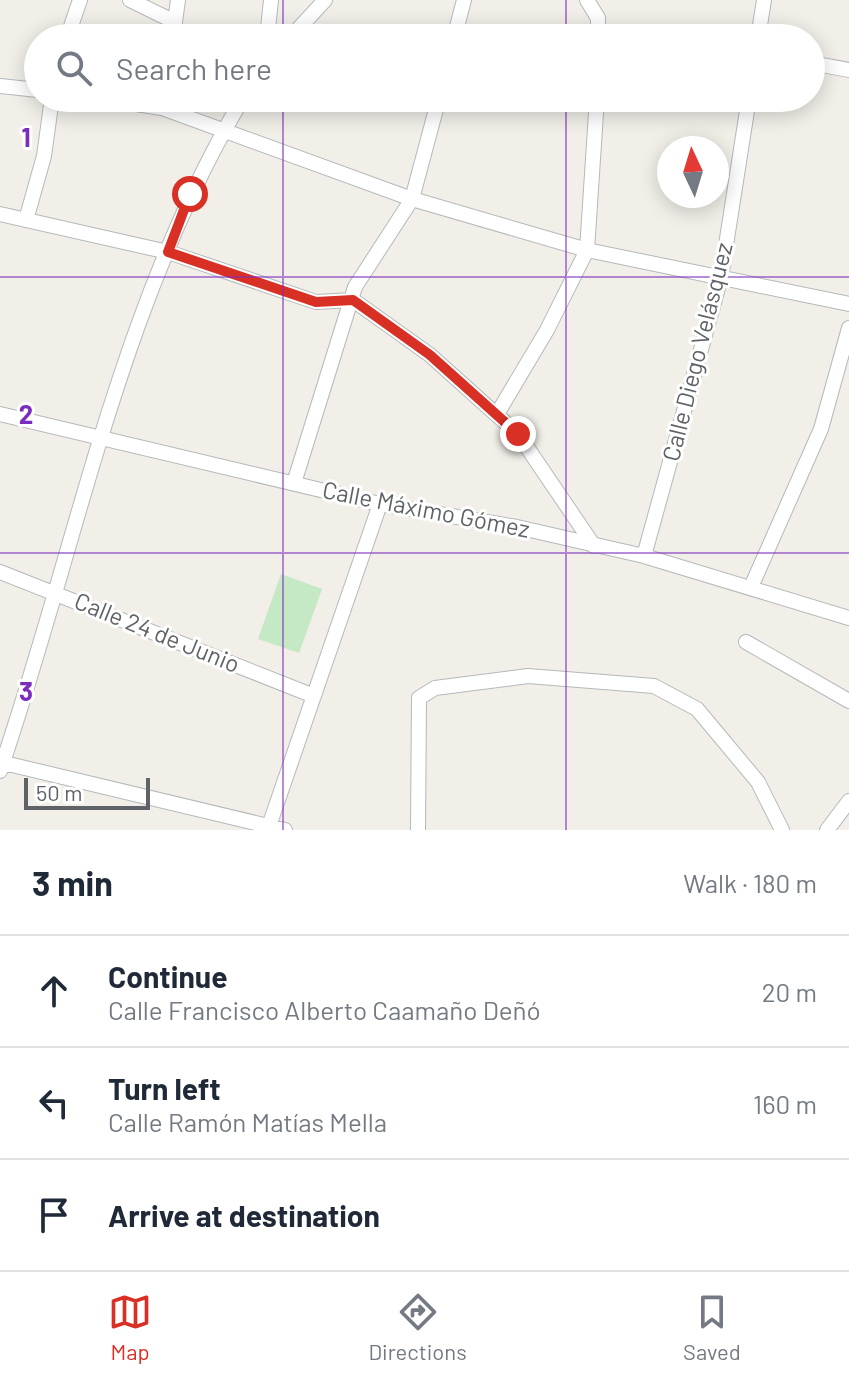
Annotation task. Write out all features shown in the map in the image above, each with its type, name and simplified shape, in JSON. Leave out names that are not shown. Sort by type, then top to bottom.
[{"type":"street","points":[[72,24],[80,0]]},
{"type":"street","points":[[130,0],[175,22],[178,0]]},
{"type":"street","points":[[268,24],[271,0]]},
{"type":"street","points":[[303,24],[325,0]]},
{"type":"street","points":[[458,24],[464,0]]},
{"type":"street","points":[[587,0],[598,18],[598,24]]},
{"type":"street","points":[[760,24],[764,0]]},
{"type":"street","points":[[825,66],[849,70]]},
{"type":"street","points":[[0,86],[24,89]]},
{"type":"street","points":[[26,220],[44,156],[50,112]]},
{"type":"street","points":[[175,112],[412,199],[587,250],[849,304]]},
{"type":"street","points":[[235,112],[190,194],[100,436],[1,766],[232,824],[285,830]]},
{"type":"street","points":[[294,483],[314,411],[361,272],[412,199],[435,112]]},
{"type":"street","points":[[497,414],[547,330],[587,250],[596,112]]},
{"type":"street","name":"Calle Diego Velásquez","points":[[644,556],[721,277],[747,112]]},
{"type":"street","points":[[0,214],[168,252],[316,302],[353,300],[430,355],[518,434],[594,546]]},
{"type":"street","points":[[751,587],[821,429],[849,328]]},
{"type":"street","name":"Calle Máximo Gómez","points":[[0,414],[380,504],[517,527],[644,556],[849,618]]},
{"type":"street","points":[[269,826],[380,504]]},
{"type":"street","name":"Calle 24 de Junio","points":[[0,572],[314,696]]},
{"type":"street","points":[[746,642],[849,701]]},
{"type":"street","points":[[418,830],[419,698],[435,688],[528,676],[654,686],[697,709],[758,782],[782,830]]},
{"type":"street","points":[[827,830],[849,801]]},
{"type":"green space","points":[[281,574],[322,589],[299,653],[258,639]]},
{"type":"route","points":[[190,194],[168,252],[316,302],[331,304],[353,300],[430,355],[518,434]]}]
